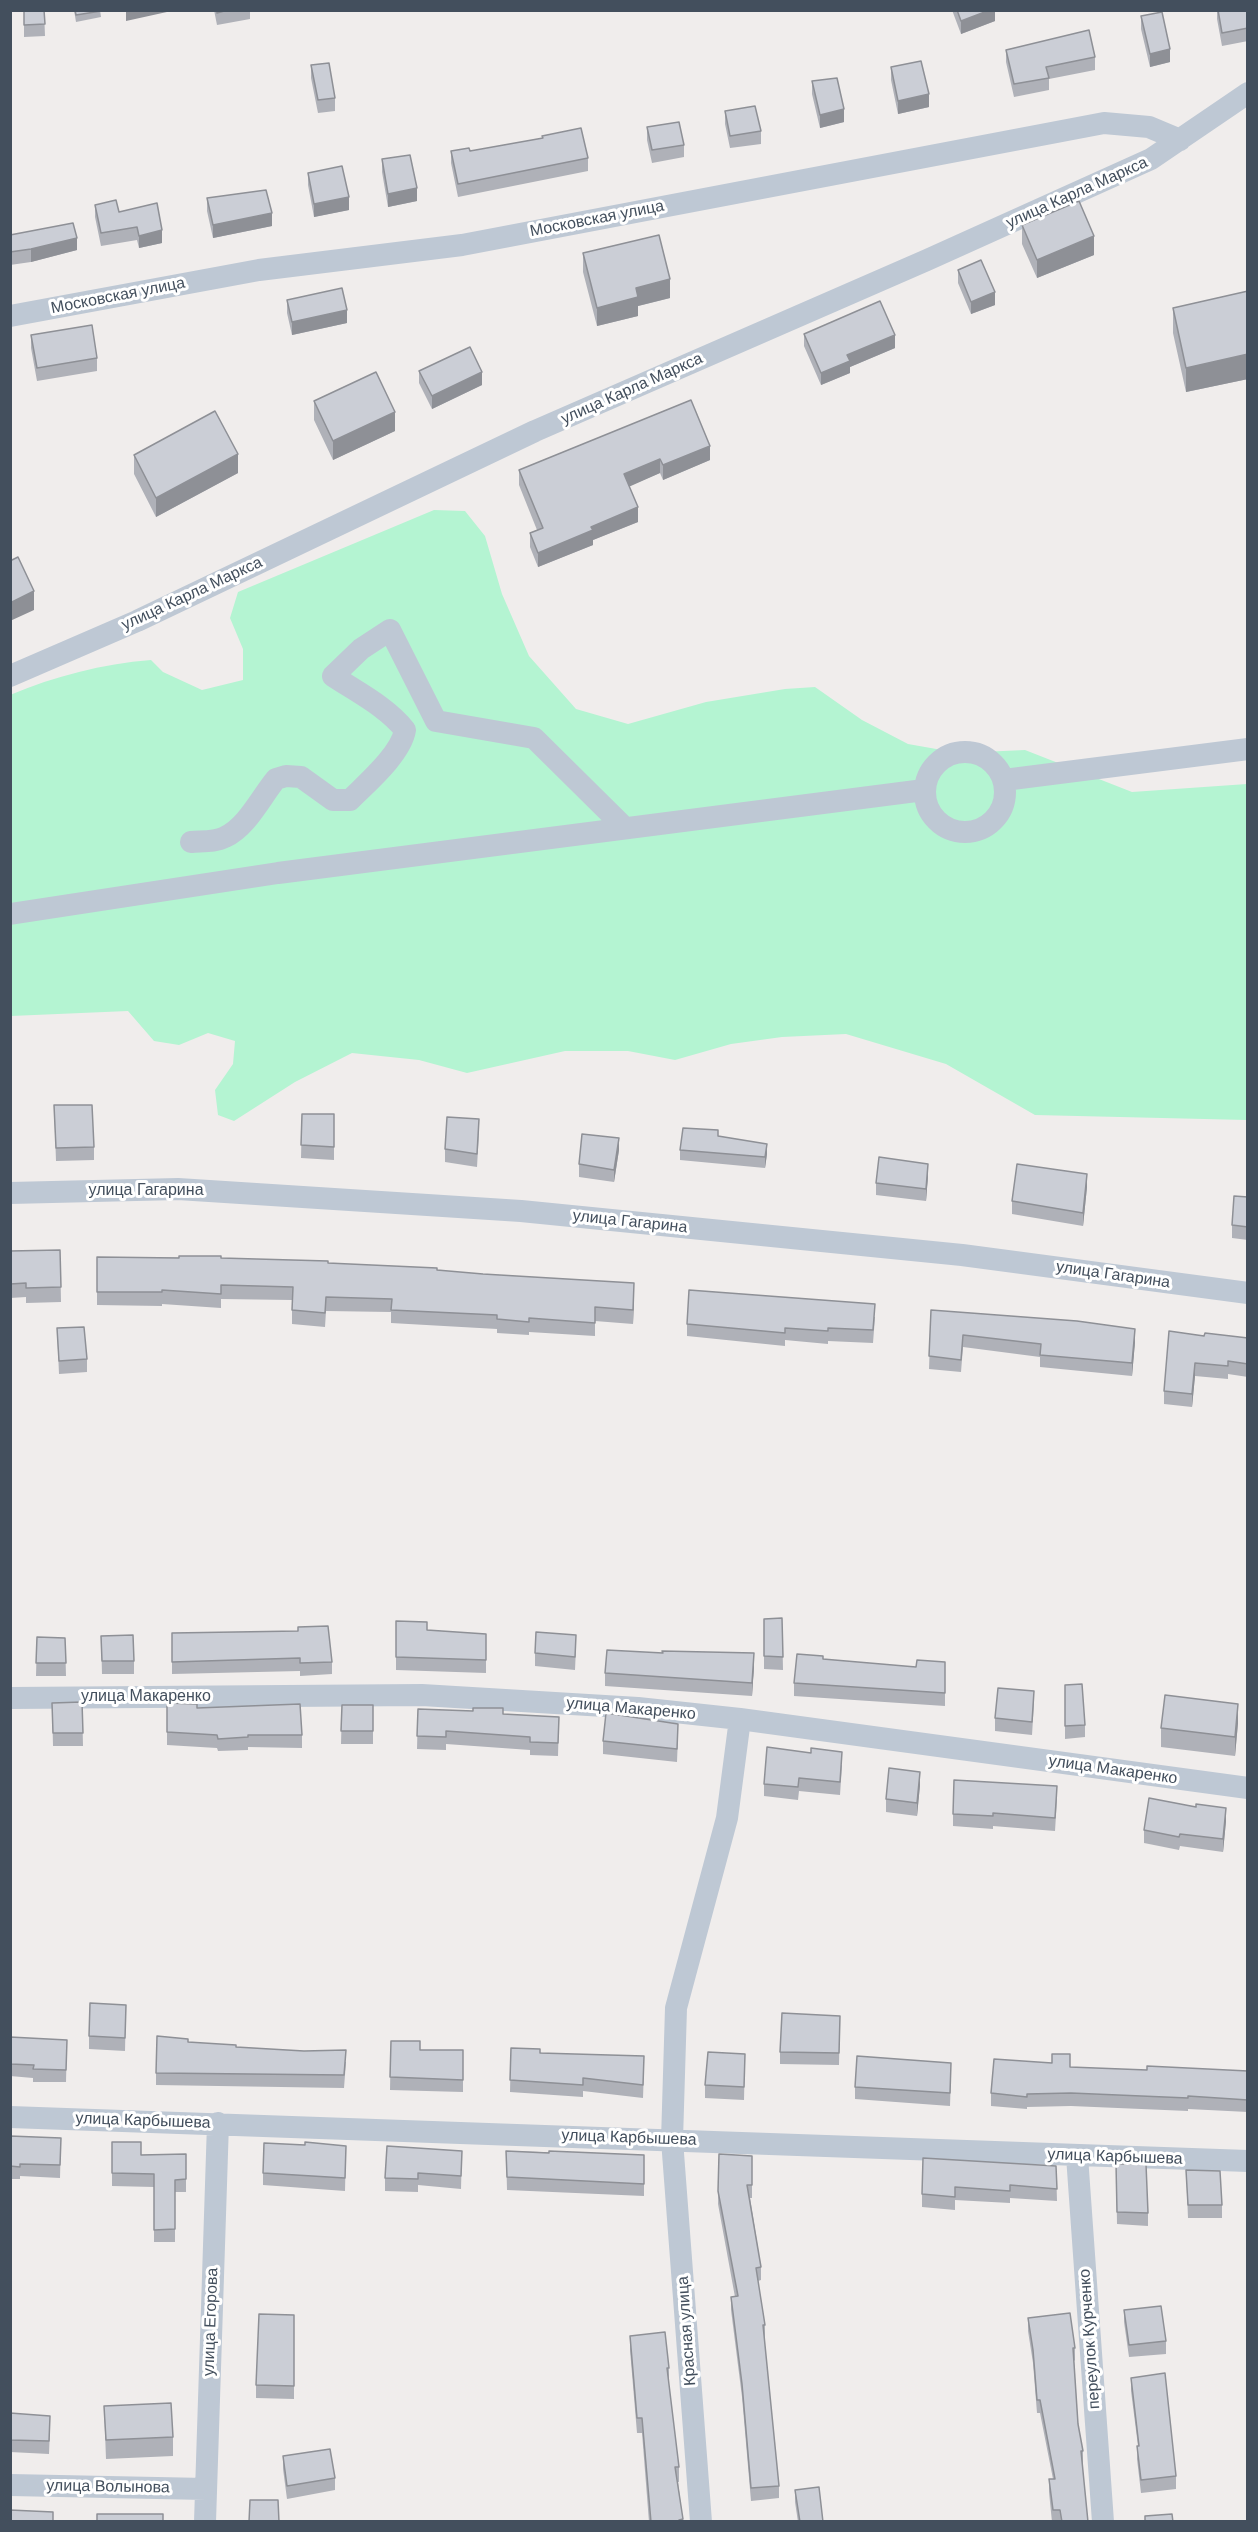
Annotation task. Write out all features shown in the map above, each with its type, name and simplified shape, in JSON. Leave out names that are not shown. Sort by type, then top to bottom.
[{"type":"street","name":"улица Карла Маркса","points":[[10,676],[137,621],[535,431],[927,260],[1151,159],[1248,93]]},
{"type":"street","name":"Московская улица","points":[[10,316],[259,270],[462,245],[1104,123],[1149,127],[1180,140]]},
{"type":"street","points":[[191,842],[224,838],[234,831],[276,779],[286,776],[301,777],[333,801],[350,800],[372,779],[403,741],[405,730],[399,722],[381,708],[333,676],[361,649],[390,630],[436,721],[534,738],[625,828]]},
{"type":"street","points":[[1004,780],[1248,749]]},
{"type":"street","points":[[963,751],[978,753],[994,764],[1004,780],[1005,800],[996,818],[980,830],[960,832],[941,825],[928,810],[924,790],[928,776],[936,763],[948,755],[963,751]]},
{"type":"street","points":[[10,914],[278,873],[924,790]]},
{"type":"street","name":"улица Гагарина","points":[[10,1192],[178,1189],[521,1211],[962,1255],[1248,1293]]},
{"type":"street","name":"улица Макаренко","points":[[10,1698],[422,1695],[638,1708],[740,1719],[1248,1788]]},
{"type":"street","name":"Красная улица","points":[[700,2522],[672,2140],[676,2008],[727,1818],[740,1719]]},
{"type":"street","name":"улица Карбышева","points":[[10,2117],[1248,2161]]},
{"type":"street","name":"улица Егорова","points":[[204,2522],[218,2123]]},
{"type":"street","name":"переулок Курченко","points":[[1077,2156],[1103,2522]]},
{"type":"street","name":"улица Волынова","points":[[10,2485],[206,2489]]},
{"type":"green space","points":[[434,510],[465,511],[485,536],[502,594],[529,656],[576,709],[628,724],[706,702],[785,689],[815,687],[862,720],[908,744],[959,753],[1025,750],[1132,792],[1247,784],[1247,1120],[1035,1115],[946,1064],[846,1034],[782,1037],[731,1044],[675,1060],[628,1051],[565,1051],[467,1073],[419,1060],[352,1053],[295,1082],[234,1121],[218,1115],[215,1090],[233,1064],[235,1041],[208,1033],[179,1045],[154,1041],[128,1011],[11,1016],[10,695],[79,672],[115,664],[151,660],[163,672],[202,690],[243,680],[243,649],[230,618],[238,592]]},
{"type":"building","points":[[24,10],[44,10],[45,24],[24,25]]},
{"type":"building","points":[[75,10],[100,10],[101,11],[76,15]]},
{"type":"building","points":[[957,10],[990,10],[961,21]]},
{"type":"building","points":[[1218,10],[1248,10],[1248,28],[1222,33]]},
{"type":"building","points":[[1162,12],[1170,49],[1150,54],[1141,16]]},
{"type":"building","points":[[1089,30],[1095,57],[1046,67],[1049,78],[1014,84],[1006,50]]},
{"type":"building","points":[[921,61],[929,94],[898,101],[891,67]]},
{"type":"building","points":[[329,63],[335,98],[318,100],[311,65]]},
{"type":"building","points":[[837,78],[844,109],[820,115],[812,81]]},
{"type":"building","points":[[755,106],[761,131],[730,136],[725,111]]},
{"type":"building","points":[[679,122],[684,145],[652,150],[647,127]]},
{"type":"building","points":[[581,128],[588,158],[458,184],[451,151],[469,148],[470,151],[543,138],[542,136]]},
{"type":"building","points":[[410,155],[417,188],[388,194],[382,159]]},
{"type":"building","points":[[342,166],[349,197],[314,204],[308,173]]},
{"type":"building","points":[[266,190],[272,213],[213,225],[207,198]]},
{"type":"building","points":[[116,200],[119,212],[157,203],[162,230],[139,236],[137,227],[101,233],[95,205]]},
{"type":"building","points":[[1079,201],[1094,236],[1037,260],[1022,225]]},
{"type":"building","points":[[73,223],[77,238],[10,252],[10,235]]},
{"type":"building","points":[[659,235],[670,279],[636,288],[638,297],[597,308],[583,253]]},
{"type":"building","points":[[981,260],[995,292],[971,302],[958,270]]},
{"type":"building","points":[[342,288],[347,310],[292,322],[287,300]]},
{"type":"building","points":[[1248,291],[1248,354],[1186,368],[1173,308]]},
{"type":"building","points":[[880,301],[895,335],[847,355],[850,361],[821,373],[804,334]]},
{"type":"building","points":[[92,325],[97,358],[37,368],[31,335]]},
{"type":"building","points":[[470,347],[482,372],[432,396],[419,371]]},
{"type":"building","points":[[376,372],[395,412],[333,441],[314,401]]},
{"type":"building","points":[[691,400],[710,446],[663,465],[660,459],[624,474],[638,507],[591,527],[593,530],[538,553],[530,533],[543,528],[519,470]]},
{"type":"building","points":[[215,411],[238,454],[156,498],[134,455]]},
{"type":"building","points":[[18,557],[34,591],[10,603],[10,561]]},
{"type":"building","points":[[54,1105],[92,1105],[94,1147],[56,1148]]},
{"type":"building","points":[[302,1114],[334,1114],[334,1147],[301,1145]]},
{"type":"building","points":[[447,1117],[479,1119],[477,1154],[445,1149]]},
{"type":"building","points":[[683,1128],[718,1130],[718,1136],[767,1144],[765,1157],[680,1150]]},
{"type":"building","points":[[582,1134],[619,1138],[614,1170],[579,1164]]},
{"type":"building","points":[[879,1157],[928,1164],[926,1189],[876,1183]]},
{"type":"building","points":[[1017,1164],[1087,1174],[1083,1213],[1012,1201]]},
{"type":"building","points":[[1234,1196],[1248,1197],[1248,1227],[1232,1225]]},
{"type":"building","points":[[60,1250],[61,1287],[26,1288],[26,1283],[10,1284],[10,1251]]},
{"type":"building","points":[[179,1256],[328,1261],[328,1263],[437,1268],[437,1270],[483,1274],[634,1283],[633,1310],[595,1307],[595,1323],[529,1318],[529,1322],[497,1319],[497,1315],[391,1310],[392,1299],[326,1297],[325,1313],[292,1310],[293,1287],[221,1285],[221,1294],[162,1290],[162,1292],[97,1292],[97,1257],[179,1258]]},
{"type":"building","points":[[689,1290],[875,1304],[873,1330],[828,1328],[828,1331],[785,1328],[785,1333],[687,1324]]},
{"type":"building","points":[[931,1310],[1077,1321],[1135,1329],[1132,1363],[1040,1355],[1041,1344],[963,1335],[961,1360],[929,1356]]},
{"type":"building","points":[[84,1327],[87,1359],[59,1361],[57,1328]]},
{"type":"building","points":[[1169,1331],[1204,1336],[1205,1333],[1248,1338],[1248,1364],[1228,1361],[1228,1366],[1195,1363],[1192,1394],[1164,1391]]},
{"type":"building","points":[[782,1618],[783,1657],[764,1656],[764,1619]]},
{"type":"building","points":[[396,1621],[427,1622],[427,1630],[486,1634],[486,1660],[396,1657]]},
{"type":"building","points":[[328,1626],[332,1662],[300,1663],[300,1658],[172,1662],[172,1633],[298,1631],[298,1627]]},
{"type":"building","points":[[536,1632],[576,1635],[575,1657],[535,1653]]},
{"type":"building","points":[[133,1635],[134,1661],[102,1661],[101,1636]]},
{"type":"building","points":[[37,1637],[65,1638],[66,1663],[36,1663]]},
{"type":"building","points":[[607,1650],[663,1653],[662,1651],[754,1653],[752,1683],[605,1673]]},
{"type":"building","points":[[797,1654],[823,1656],[823,1659],[916,1667],[917,1660],[945,1662],[945,1693],[794,1683]]},
{"type":"building","points":[[1082,1684],[1085,1725],[1065,1726],[1065,1685]]},
{"type":"building","points":[[998,1688],[1034,1691],[1032,1722],[995,1718]]},
{"type":"building","points":[[1165,1695],[1238,1704],[1235,1737],[1161,1728]]},
{"type":"building","points":[[82,1702],[83,1733],[53,1733],[52,1703]]},
{"type":"building","points":[[167,1703],[197,1704],[197,1708],[300,1704],[302,1735],[248,1735],[248,1737],[218,1739],[217,1735],[167,1732]]},
{"type":"building","points":[[342,1705],[373,1705],[373,1731],[341,1731]]},
{"type":"building","points":[[473,1708],[503,1708],[503,1714],[559,1717],[558,1743],[530,1742],[530,1737],[446,1731],[446,1737],[417,1736],[418,1709],[473,1711]]},
{"type":"building","points":[[606,1713],[678,1724],[677,1749],[603,1741]]},
{"type":"building","points":[[767,1747],[811,1753],[811,1748],[842,1752],[840,1782],[799,1778],[798,1787],[764,1784]]},
{"type":"building","points":[[889,1768],[920,1772],[917,1803],[886,1799]]},
{"type":"building","points":[[954,1780],[1057,1786],[1055,1818],[993,1813],[993,1816],[953,1814]]},
{"type":"building","points":[[1149,1798],[1196,1807],[1196,1804],[1226,1808],[1223,1839],[1180,1834],[1179,1837],[1144,1830]]},
{"type":"building","points":[[90,2003],[126,2005],[125,2038],[89,2036]]},
{"type":"building","points":[[782,2013],[840,2016],[839,2053],[780,2052]]},
{"type":"building","points":[[157,2036],[188,2039],[188,2042],[236,2045],[236,2047],[304,2051],[346,2050],[344,2075],[156,2073]]},
{"type":"building","points":[[10,2037],[67,2040],[66,2070],[33,2069],[34,2065],[10,2064]]},
{"type":"building","points":[[391,2041],[420,2041],[420,2050],[463,2050],[463,2080],[390,2077]]},
{"type":"building","points":[[511,2048],[540,2049],[540,2053],[644,2056],[643,2085],[583,2078],[583,2085],[510,2080]]},
{"type":"building","points":[[708,2052],[745,2054],[744,2087],[705,2085]]},
{"type":"building","points":[[1052,2054],[1070,2054],[1070,2067],[1147,2070],[1147,2066],[1248,2071],[1248,2100],[1071,2093],[1027,2094],[1027,2097],[991,2093],[994,2059],[1052,2063]]},
{"type":"building","points":[[857,2056],[951,2063],[950,2093],[855,2087]]},
{"type":"building","points":[[10,2136],[61,2138],[60,2165],[10,2166]]},
{"type":"building","points":[[112,2142],[141,2142],[141,2155],[186,2154],[186,2179],[175,2180],[175,2229],[154,2230],[154,2174],[112,2173]]},
{"type":"building","points":[[305,2142],[346,2146],[345,2178],[263,2173],[264,2143],[305,2145]]},
{"type":"building","points":[[387,2146],[462,2151],[461,2176],[418,2173],[418,2179],[385,2178]]},
{"type":"building","points":[[506,2151],[644,2155],[644,2184],[507,2177]]},
{"type":"building","points":[[719,2154],[752,2156],[752,2185],[747,2185],[761,2267],[756,2268],[765,2325],[763,2325],[779,2486],[751,2488],[742,2384],[731,2297],[738,2296],[718,2191]]},
{"type":"building","points":[[923,2158],[1056,2166],[1057,2189],[1010,2185],[1010,2191],[955,2187],[955,2197],[922,2194]]},
{"type":"building","points":[[1116,2164],[1146,2164],[1148,2213],[1117,2212]]},
{"type":"building","points":[[1186,2170],[1220,2171],[1222,2205],[1188,2205]]},
{"type":"building","points":[[1161,2306],[1166,2341],[1129,2345],[1124,2310]]},
{"type":"building","points":[[1070,2313],[1075,2348],[1073,2348],[1078,2424],[1083,2451],[1081,2451],[1088,2522],[1062,2522],[1060,2510],[1053,2510],[1049,2479],[1055,2479],[1040,2400],[1037,2400],[1028,2318]]},
{"type":"building","points":[[259,2314],[294,2315],[294,2386],[256,2385]]},
{"type":"building","points":[[665,2332],[679,2467],[675,2467],[683,2519],[679,2522],[651,2522],[642,2418],[637,2418],[630,2336]]},
{"type":"building","points":[[1165,2373],[1176,2476],[1141,2480],[1131,2378]]},
{"type":"building","points":[[171,2403],[173,2437],[106,2440],[104,2406]]},
{"type":"building","points":[[10,2413],[50,2416],[49,2441],[10,2440]]},
{"type":"building","points":[[330,2449],[335,2478],[287,2486],[283,2456]]},
{"type":"building","points":[[819,2487],[823,2522],[800,2522],[795,2490]]},
{"type":"building","points":[[250,2500],[278,2500],[279,2522],[249,2522]]},
{"type":"building","points":[[10,2510],[53,2512],[53,2522],[10,2522]]},
{"type":"building","points":[[97,2514],[163,2514],[163,2522],[97,2522]]},
{"type":"building","points":[[1172,2514],[1173,2522],[1145,2522],[1145,2516]]}]
